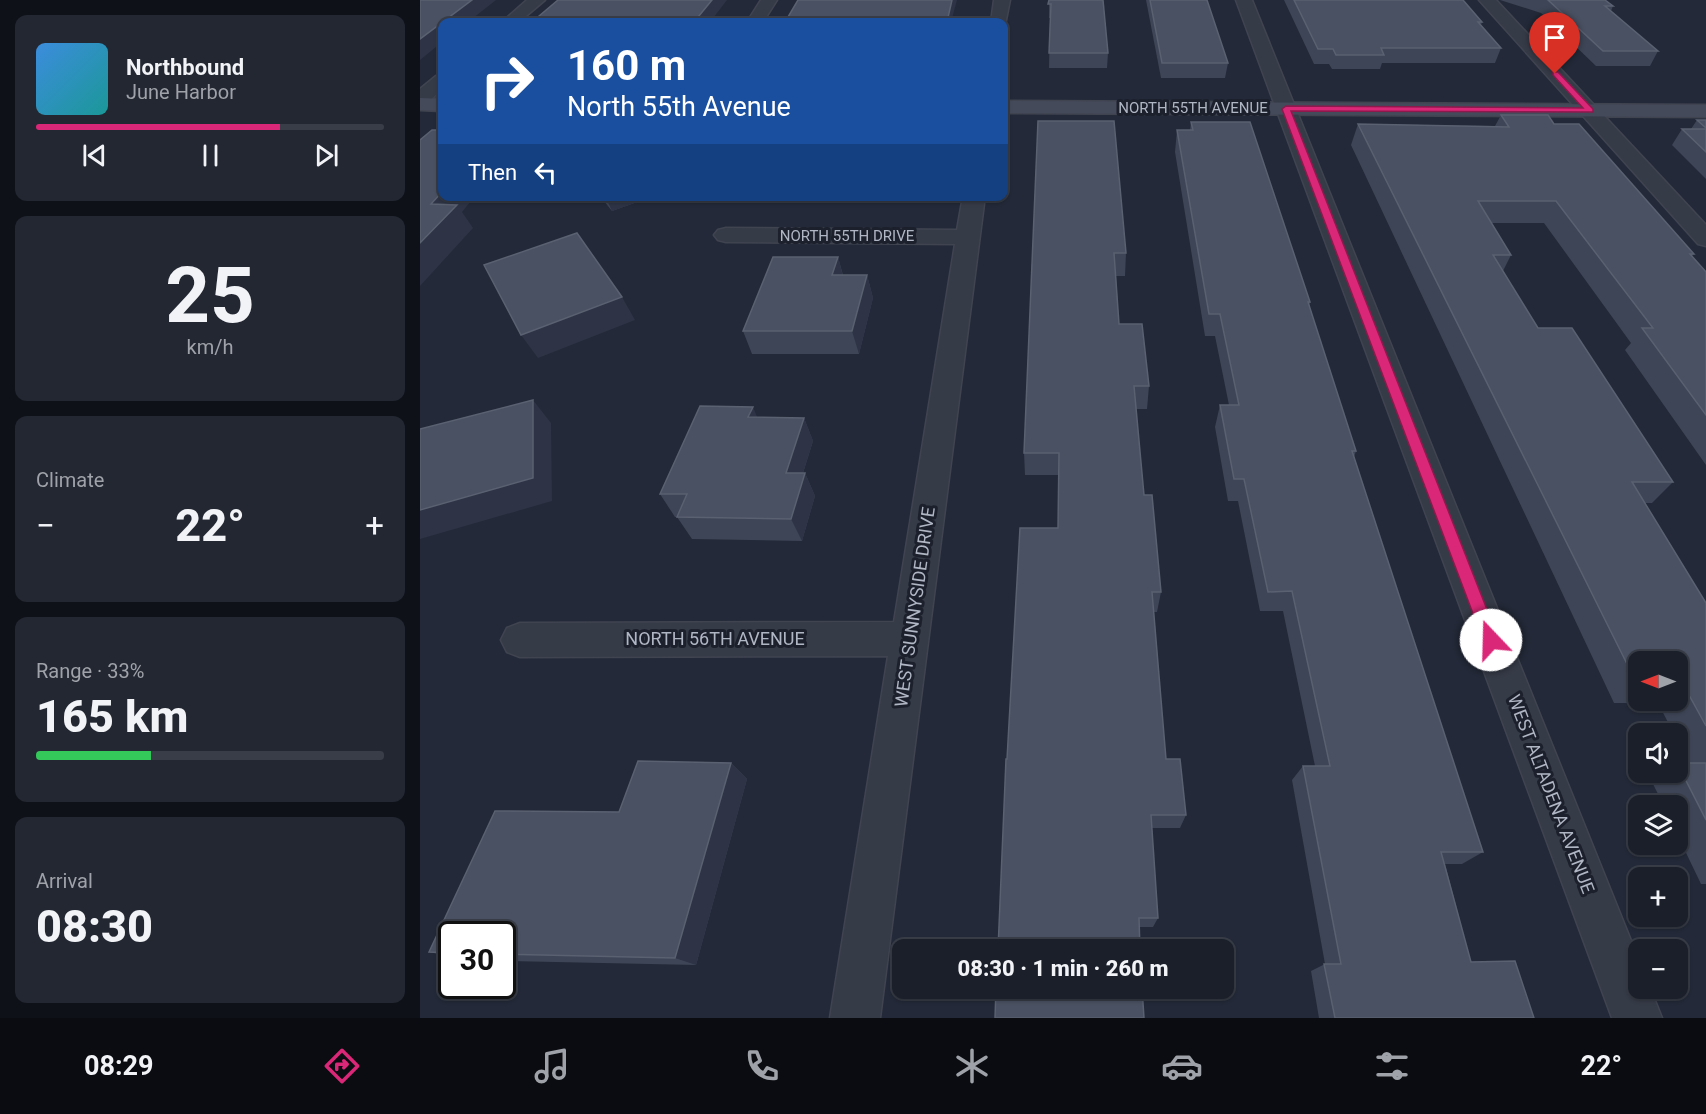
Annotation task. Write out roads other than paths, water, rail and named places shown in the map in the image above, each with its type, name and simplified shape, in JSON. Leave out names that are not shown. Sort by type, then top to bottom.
[{"type":"street","points":[[515,18],[537,0]]},
{"type":"street","points":[[757,18],[770,0]]},
{"type":"street","points":[[1000,18],[1002,0]]},
{"type":"street","name":"WEST ALTADENA AVENUE","points":[[1244,0],[1637,1018]]},
{"type":"street","points":[[1486,0],[1590,110],[1706,239]]},
{"type":"street","points":[[420,99],[438,83]]},
{"type":"street","points":[[420,104],[438,105]]},
{"type":"street","name":"NORTH 55TH AVENUE","points":[[1008,108],[1706,111]]},
{"type":"street","name":"WEST SUNNYSIDE DRIVE","points":[[855,1018],[973,201]]},
{"type":"street","name":"NORTH 55TH DRIVE","points":[[726,236],[968,237]]},
{"type":"street","name":"NORTH 56TH AVENUE","points":[[519,640],[910,639]]}]
